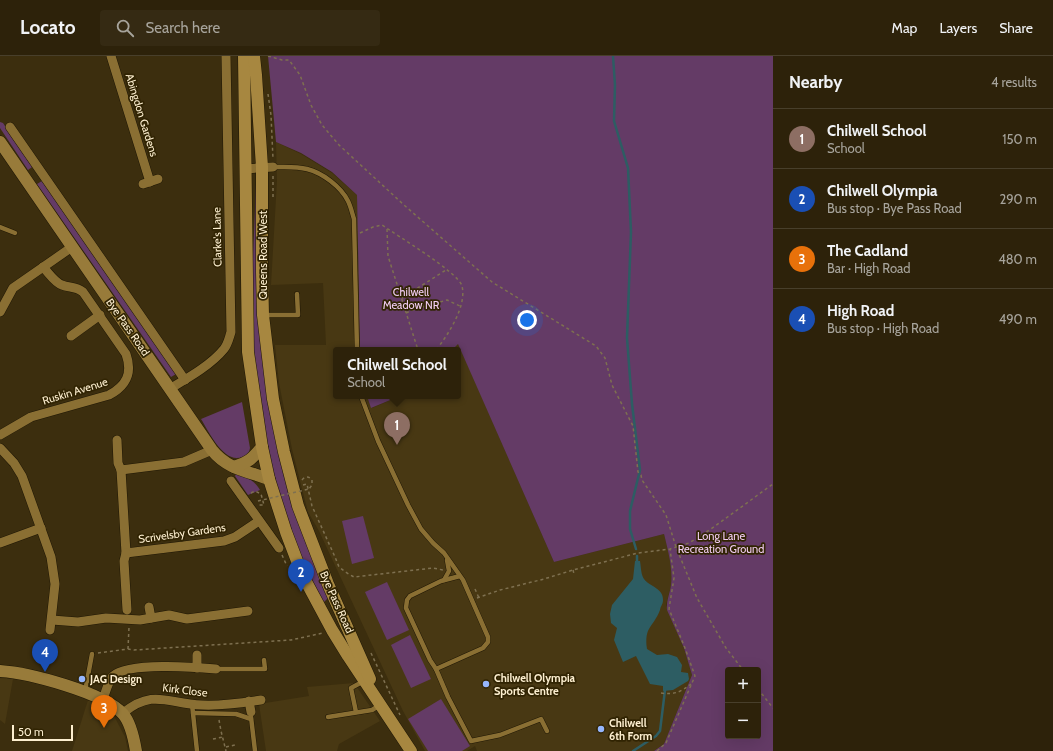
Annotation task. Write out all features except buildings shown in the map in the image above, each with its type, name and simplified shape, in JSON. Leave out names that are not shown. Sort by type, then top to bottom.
[{"type":"main road","name":"Queens Road West","points":[[244,56],[248,352],[262,447]]},
{"type":"main road","name":"Queens Road West","points":[[254,56],[268,167],[262,272],[264,315],[274,399],[284,452]]},
{"type":"main road","name":"Bye Pass Road","points":[[0,144],[220,460],[234,467],[269,479]]},
{"type":"main road","name":"Bye Pass Road","points":[[262,447],[269,479],[286,532],[302,574],[332,630],[411,751]]},
{"type":"main road","points":[[234,467],[246,463],[252,459],[262,447]]},
{"type":"main road","name":"Bye Pass Road","points":[[284,452],[298,506],[328,584],[347,624],[381,704]]},
{"type":"main road","points":[[0,671],[22,674],[85,692],[103,699],[123,714],[130,729],[136,751]]},
{"type":"street","name":"Abingdon Gardens","points":[[111,56],[150,181]]},
{"type":"street","name":"Clarke's Lane","points":[[171,388],[185,380],[224,349],[231,332],[226,56]]},
{"type":"street","name":"Bye Pass Road","points":[[10,127],[185,380]]},
{"type":"street","points":[[16,136],[24,130]]},
{"type":"street","points":[[245,169],[268,167]]},
{"type":"street","points":[[26,181],[40,170]]},
{"type":"street","points":[[0,312],[13,288],[72,247]]},
{"type":"street","name":"Ruskin Avenue","points":[[0,435],[30,417],[109,396],[123,385],[129,373],[129,361],[126,354],[100,315],[80,289],[59,284],[44,267]]},
{"type":"street","points":[[71,336],[100,315]]},
{"type":"street","name":"Scrivelsby Gardens","points":[[117,440],[118,463],[121,470],[126,553],[124,561],[127,615]]},
{"type":"street","points":[[0,448],[14,463],[22,476],[51,557],[55,593],[50,630]]},
{"type":"street","points":[[121,470],[184,462],[212,450]]},
{"type":"street","points":[[231,481],[279,548]]},
{"type":"street","name":"Scrivelsby Gardens","points":[[126,553],[224,541],[235,537],[259,520]]},
{"type":"street","points":[[0,543],[40,528]]},
{"type":"street","points":[[149,607],[151,618]]},
{"type":"street","points":[[52,620],[78,622],[127,615],[140,620],[169,615],[187,619],[248,611]]},
{"type":"street","points":[[197,655],[197,668]]},
{"type":"street","points":[[103,699],[112,677],[124,670],[175,666],[216,668]]},
{"type":"street","name":"Kirk Close","points":[[123,714],[134,705],[148,699],[156,698],[192,704],[210,705],[261,700]]},
{"type":"street","points":[[249,701],[251,715]]},
{"type":"lane","points":[[268,167],[298,167],[309,169],[325,177],[335,185],[348,201],[354,219],[357,347]]},
{"type":"lane","points":[[0,227],[15,233]]},
{"type":"lane","points":[[264,315],[298,315],[297,294]]},
{"type":"lane","points":[[362,399],[378,441],[408,505],[421,529],[444,553],[460,576],[487,631],[487,645],[474,653],[436,669]]},
{"type":"lane","points":[[444,553],[449,571],[444,580]]},
{"type":"lane","points":[[460,576],[444,580],[410,596],[407,600],[406,608],[430,660],[436,669],[471,741],[500,735],[541,718],[547,731]]},
{"type":"lane","points":[[85,692],[92,654]]},
{"type":"lane","points":[[216,668],[265,668],[264,660]]},
{"type":"lane","points":[[356,712],[351,688],[365,680]]},
{"type":"lane","points":[[192,704],[197,751]]},
{"type":"lane","points":[[328,717],[372,710],[381,704]]},
{"type":"lane","points":[[193,713],[251,715],[255,751]]},
{"type":"path","points":[[268,56],[282,60],[289,60],[300,75],[311,105],[322,124],[339,145],[410,210],[492,282],[596,346],[600,350],[605,358],[612,385],[633,426],[638,472],[666,514],[676,547],[697,598],[726,648],[741,667]]},
{"type":"path","points":[[268,93],[271,115],[268,167],[273,204]]},
{"type":"path","points":[[354,234],[363,233],[373,227],[382,226],[404,239],[456,277],[462,285],[463,299],[456,318],[438,347]]},
{"type":"path","points":[[387,229],[388,256],[417,347]]},
{"type":"path","points":[[401,298],[446,270]]},
{"type":"path","points":[[406,313],[447,300],[460,306]]},
{"type":"path","points":[[256,502],[308,489],[312,484],[312,480],[306,477],[302,480],[302,486],[304,495]]},
{"type":"path","points":[[302,486],[307,484],[312,506],[340,567],[347,573],[354,576],[433,568],[449,571]]},
{"type":"path","points":[[472,600],[500,590],[573,570],[638,553],[670,549],[689,543],[773,484]]},
{"type":"path","points":[[251,495],[254,491],[257,491],[263,502]]},
{"type":"path","points":[[657,751],[666,743],[695,676],[669,609],[674,578],[670,549]]},
{"type":"path","points":[[573,570],[574,574]]},
{"type":"path","points":[[473,586],[479,598]]},
{"type":"path","points":[[127,615],[129,625],[128,649]]},
{"type":"path","points":[[92,654],[128,649],[134,650],[291,640],[332,630]]},
{"type":"path","points":[[370,651],[403,721]]},
{"type":"path","points":[[661,693],[675,694],[681,692],[692,683]]},
{"type":"path","points":[[761,693],[773,708]]},
{"type":"path","points":[[218,714],[220,732],[226,746],[226,751]]},
{"type":"path","points":[[213,739],[223,737]]},
{"type":"path","points":[[226,746],[235,745]]},
{"type":"shaded area","points":[[276,142],[301,154],[332,173],[357,195],[360,347],[333,347],[333,399],[368,399],[372,408],[393,399],[461,399],[461,350],[554,562],[664,534],[672,574],[671,586],[666,605],[684,648],[692,675],[664,744],[654,751],[477,751],[475,746],[467,751],[425,751],[403,711],[319,531],[308,512],[292,449],[279,383],[275,345],[326,345],[323,283],[271,285],[277,181]]},
{"type":"shaded area","points":[[458,343],[460,347],[455,347]]},
{"type":"shaded area","points":[[0,678],[13,679],[5,724],[0,720]]},
{"type":"shaded area","points":[[354,683],[380,721],[339,744],[337,751],[266,751],[259,704],[309,696],[307,687]]},
{"type":"shaded area","points":[[88,700],[98,704],[114,716],[125,737],[128,751],[72,751]]},
{"type":"green space","points":[[268,56],[773,56],[773,751],[654,751],[664,744],[692,675],[684,648],[667,610],[671,585],[671,572],[664,534],[554,562],[461,351],[461,347],[458,344],[455,347],[360,347],[357,195],[332,172],[301,153],[276,142]]},
{"type":"green space","points":[[0,122],[3,123],[32,167],[28,170],[0,128]]},
{"type":"green space","points":[[42,181],[176,374],[171,377],[37,184]]},
{"type":"green space","points":[[256,184],[258,300],[298,518],[306,543],[328,598],[324,602],[321,602],[298,552],[280,501],[262,421],[254,364],[252,333]]},
{"type":"green space","points":[[368,399],[393,399],[371,408]]},
{"type":"green space","points":[[242,402],[250,448],[246,455],[235,458],[229,456],[218,446],[201,419]]},
{"type":"green space","points":[[236,474],[250,479],[260,490],[248,495],[235,476]]},
{"type":"green space","points":[[363,516],[374,558],[352,564],[342,521]]},
{"type":"green space","points":[[387,582],[409,630],[387,640],[365,592]]},
{"type":"green space","points":[[410,635],[431,679],[411,688],[391,645]]},
{"type":"green space","points":[[441,699],[470,746],[462,751],[428,751],[408,719]]},
{"type":"water","points":[[635,561],[640,561],[644,579],[659,590],[663,597],[660,610],[648,631],[646,641],[647,649],[657,655],[668,654],[677,657],[682,665],[681,672],[688,673],[688,681],[673,690],[663,691],[663,686],[650,684],[636,656],[623,662],[614,640],[617,628],[611,623],[610,614],[612,605],[633,579]]},
{"type":"waterway","points":[[613,56],[615,85],[614,121],[628,168],[631,232],[627,338],[632,404],[640,470],[630,511],[630,529],[636,549]]},
{"type":"waterway","points":[[637,556],[637,561]]},
{"type":"waterway","points":[[633,751],[656,736],[660,731],[665,690]]},
{"type":"place","name":"Chilwell School","points":[[397,445]]},
{"type":"place","name":"Chilwell Olympia","points":[[301,592]]},
{"type":"place","name":"High Road","points":[[45,672]]},
{"type":"place","name":"JAG Design","points":[[82,679]]},
{"type":"place","name":"Chilwell Olympia Sports Centre","points":[[486,684]]},
{"type":"place","name":"The Cadland","points":[[104,728]]},
{"type":"place","name":"Chilwell 6th Form","points":[[601,729]]},
{"type":"park label","name":"Chilwell Meadow NR","points":[[411,298]]},
{"type":"park label","name":"Long Lane Recreation Ground","points":[[721,542]]}]
